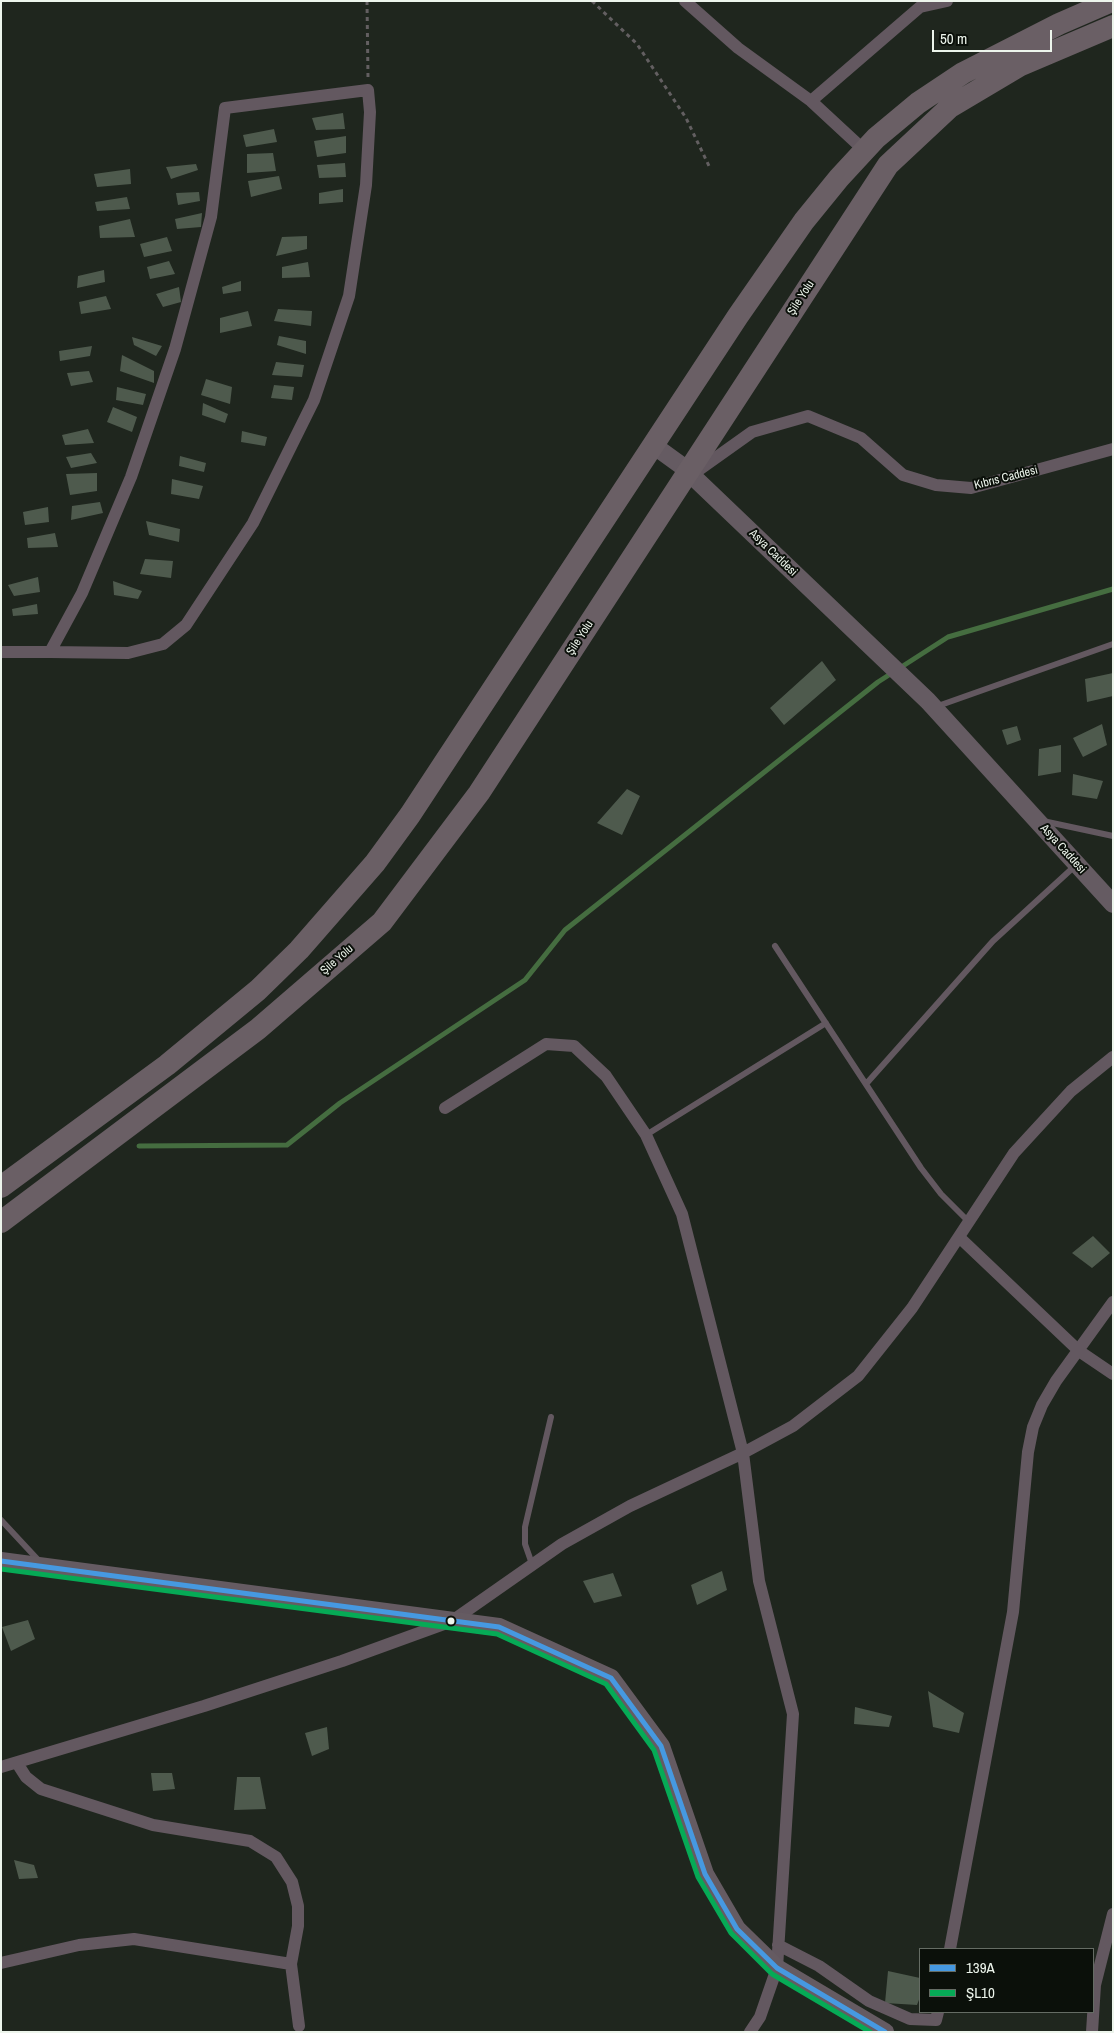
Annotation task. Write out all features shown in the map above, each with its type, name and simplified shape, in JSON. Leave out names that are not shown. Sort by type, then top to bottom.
[{"type":"highway","points":[[4,1179],[167,1065],[258,990],[299,950],[375,863],[410,815],[738,316],[804,221],[864,151],[918,103],[964,73],[1059,24],[1112,1]]},
{"type":"highway","name":"Şile Yolu","points":[[1,1222],[258,1029],[382,922],[479,793],[690,473],[888,165],[950,107],[1019,66],[1113,26]]},
{"type":"street","points":[[685,1],[738,48],[811,102],[864,151]]},
{"type":"street","points":[[811,102],[920,7],[947,1]]},
{"type":"street","points":[[1,652],[128,653],[163,644],[186,625],[253,524],[314,400],[348,296],[366,185],[370,112],[368,90],[225,108],[210,217],[175,349],[130,477],[82,593],[50,652]]},
{"type":"street","name":"Kıbrıs Caddesi","points":[[690,473],[752,432],[808,416],[861,438],[903,475],[936,485],[971,488],[1113,449]]},
{"type":"street","name":"Asya Caddesi","points":[[653,445],[690,473],[934,707],[1113,904]]},
{"type":"street","points":[[445,1108],[546,1044],[574,1046],[606,1076],[646,1135],[682,1214],[743,1453],[759,1581],[793,1714],[776,1968],[760,2017],[750,2032]]},
{"type":"street","points":[[1,1767],[342,1662],[452,1621],[532,1564],[630,1506],[743,1453],[794,1426],[858,1376],[912,1308],[1014,1153],[1071,1091],[1113,1057]]},
{"type":"street","points":[[959,1237],[1079,1351],[1113,1374]]},
{"type":"street","points":[[950,1948],[1013,1612],[1028,1452],[1033,1427],[1042,1405],[1056,1381],[1113,1302]]},
{"type":"street","points":[[1,1561],[500,1627],[611,1678],[661,1746],[705,1874],[737,1929],[776,1968],[885,2032]]},
{"type":"street","points":[[17,1763],[26,1777],[41,1789],[153,1824],[250,1841],[268,1850],[288,1872],[296,1894],[298,1916],[291,1964],[299,2026]]},
{"type":"street","points":[[1094,2001],[1095,1986],[1113,1914]]},
{"type":"street","points":[[1,1963],[61,1948],[134,1939],[291,1964]]},
{"type":"street","points":[[778,1945],[819,1966],[869,2001],[910,2019],[936,2020],[938,2013]]},
{"type":"street","points":[[1092,2032],[1093,2013]]},
{"type":"lane","points":[[934,707],[1113,644]]},
{"type":"lane","points":[[1037,820],[1113,836]]},
{"type":"lane","points":[[866,1084],[993,941],[1077,864]]},
{"type":"lane","points":[[775,946],[931,1181],[969,1222]]},
{"type":"lane","points":[[646,1135],[826,1023]]},
{"type":"lane","points":[[532,1564],[525,1544],[525,1526],[551,1417]]},
{"type":"lane","points":[[1,1520],[46,1568]]},
{"type":"path","points":[[367,1],[368,90]]},
{"type":"path","points":[[592,1],[637,44],[686,118],[710,168]]},
{"type":"building","points":[[343,113],[345,129],[316,130],[312,118]]},
{"type":"building","points":[[274,129],[277,142],[246,147],[243,135]]},
{"type":"building","points":[[346,136],[346,153],[317,157],[314,141]]},
{"type":"building","points":[[273,153],[276,171],[247,173],[247,154]]},
{"type":"building","points":[[345,163],[346,177],[319,178],[317,165]]},
{"type":"building","points":[[196,164],[198,170],[171,179],[166,167]]},
{"type":"building","points":[[130,169],[131,184],[97,187],[94,174]]},
{"type":"building","points":[[279,176],[282,189],[251,197],[248,181]]},
{"type":"building","points":[[343,189],[343,202],[319,204],[319,193]]},
{"type":"building","points":[[199,192],[200,201],[178,205],[176,193]]},
{"type":"building","points":[[127,197],[130,209],[97,211],[95,202]]},
{"type":"building","points":[[202,213],[201,227],[177,229],[175,219]]},
{"type":"building","points":[[130,219],[135,237],[100,238],[99,226]]},
{"type":"building","points":[[307,236],[307,249],[276,256],[282,237]]},
{"type":"building","points":[[167,237],[172,251],[144,257],[140,244]]},
{"type":"building","points":[[169,261],[175,274],[150,279],[147,267]]},
{"type":"building","points":[[308,262],[310,277],[282,278],[282,267]]},
{"type":"building","points":[[104,270],[105,282],[77,288],[78,276]]},
{"type":"building","points":[[241,281],[241,291],[223,294],[222,287]]},
{"type":"building","points":[[179,287],[181,302],[163,307],[156,294]]},
{"type":"building","points":[[106,296],[111,309],[81,314],[79,302]]},
{"type":"building","points":[[278,309],[312,311],[311,326],[274,321]]},
{"type":"building","points":[[248,311],[252,326],[220,333],[220,318]]},
{"type":"building","points":[[279,336],[306,341],[306,354],[277,345]]},
{"type":"building","points":[[132,337],[162,346],[156,356],[134,345]]},
{"type":"building","points":[[92,346],[90,356],[60,361],[59,351]]},
{"type":"building","points":[[122,355],[154,371],[154,383],[120,371]]},
{"type":"building","points":[[276,362],[304,365],[302,377],[272,375]]},
{"type":"building","points":[[89,371],[93,382],[71,386],[67,373]]},
{"type":"building","points":[[206,379],[232,387],[230,404],[201,395]]},
{"type":"building","points":[[274,385],[294,387],[292,400],[271,398]]},
{"type":"building","points":[[117,387],[146,394],[143,405],[116,400]]},
{"type":"building","points":[[203,403],[228,414],[225,423],[202,415]]},
{"type":"building","points":[[113,407],[137,417],[132,432],[107,422]]},
{"type":"building","points":[[88,429],[94,443],[65,445],[62,435]]},
{"type":"building","points":[[242,431],[267,437],[265,446],[241,442]]},
{"type":"building","points":[[91,453],[97,463],[71,468],[66,457]]},
{"type":"building","points":[[180,456],[206,463],[204,472],[179,466]]},
{"type":"building","points":[[97,473],[97,491],[70,495],[66,474]]},
{"type":"building","points":[[172,479],[203,486],[199,499],[171,494]]},
{"type":"building","points":[[100,502],[103,513],[71,520],[72,506]]},
{"type":"building","points":[[48,507],[49,522],[25,525],[23,512]]},
{"type":"building","points":[[146,521],[180,529],[179,542],[149,535]]},
{"type":"building","points":[[55,533],[58,547],[28,548],[27,538]]},
{"type":"building","points":[[145,559],[173,561],[171,578],[140,574]]},
{"type":"building","points":[[38,577],[40,592],[14,596],[8,585]]},
{"type":"building","points":[[113,581],[142,591],[138,599],[114,595]]},
{"type":"building","points":[[37,604],[38,614],[13,616],[12,609]]},
{"type":"building","points":[[822,661],[836,680],[784,725],[770,708]]},
{"type":"building","points":[[1113,673],[1113,696],[1087,702],[1085,679]]},
{"type":"building","points":[[1102,724],[1107,745],[1083,757],[1073,738]]},
{"type":"building","points":[[1017,726],[1021,740],[1007,745],[1002,730]]},
{"type":"building","points":[[1061,745],[1061,772],[1038,776],[1039,749]]},
{"type":"building","points":[[1073,774],[1103,781],[1097,799],[1072,795]]},
{"type":"building","points":[[627,789],[640,796],[622,835],[597,823]]},
{"type":"building","points":[[1093,1236],[1110,1253],[1092,1268],[1072,1253]]},
{"type":"building","points":[[722,1571],[727,1590],[697,1605],[691,1585]]},
{"type":"building","points":[[613,1573],[622,1596],[594,1603],[583,1581]]},
{"type":"building","points":[[28,1620],[35,1639],[11,1651],[2,1627]]},
{"type":"building","points":[[928,1691],[964,1713],[959,1733],[933,1727]]},
{"type":"building","points":[[855,1707],[892,1716],[889,1727],[854,1724]]},
{"type":"building","points":[[327,1727],[329,1749],[312,1756],[305,1733]]},
{"type":"building","points":[[151,1773],[172,1773],[175,1789],[153,1791]]},
{"type":"building","points":[[237,1777],[260,1777],[266,1809],[234,1810]]},
{"type":"building","points":[[14,1860],[34,1865],[38,1878],[19,1879]]},
{"type":"building","points":[[888,1971],[919,1978],[919,2000],[917,2005],[885,2003]]},
{"type":"waterway","points":[[139,1146],[287,1145],[340,1103],[525,980],[565,930],[878,682],[948,637],[1113,589]]},
{"type":"transit line","name":"139A","points":[[1,1561],[499,1627],[611,1678],[661,1746],[705,1874],[737,1929],[777,1968],[885,2032]]},
{"type":"transit line","name":"ŞL10","points":[[1,1569],[497,1634],[606,1684],[654,1750],[698,1877],[731,1933],[772,1974],[870,2032]]}]
